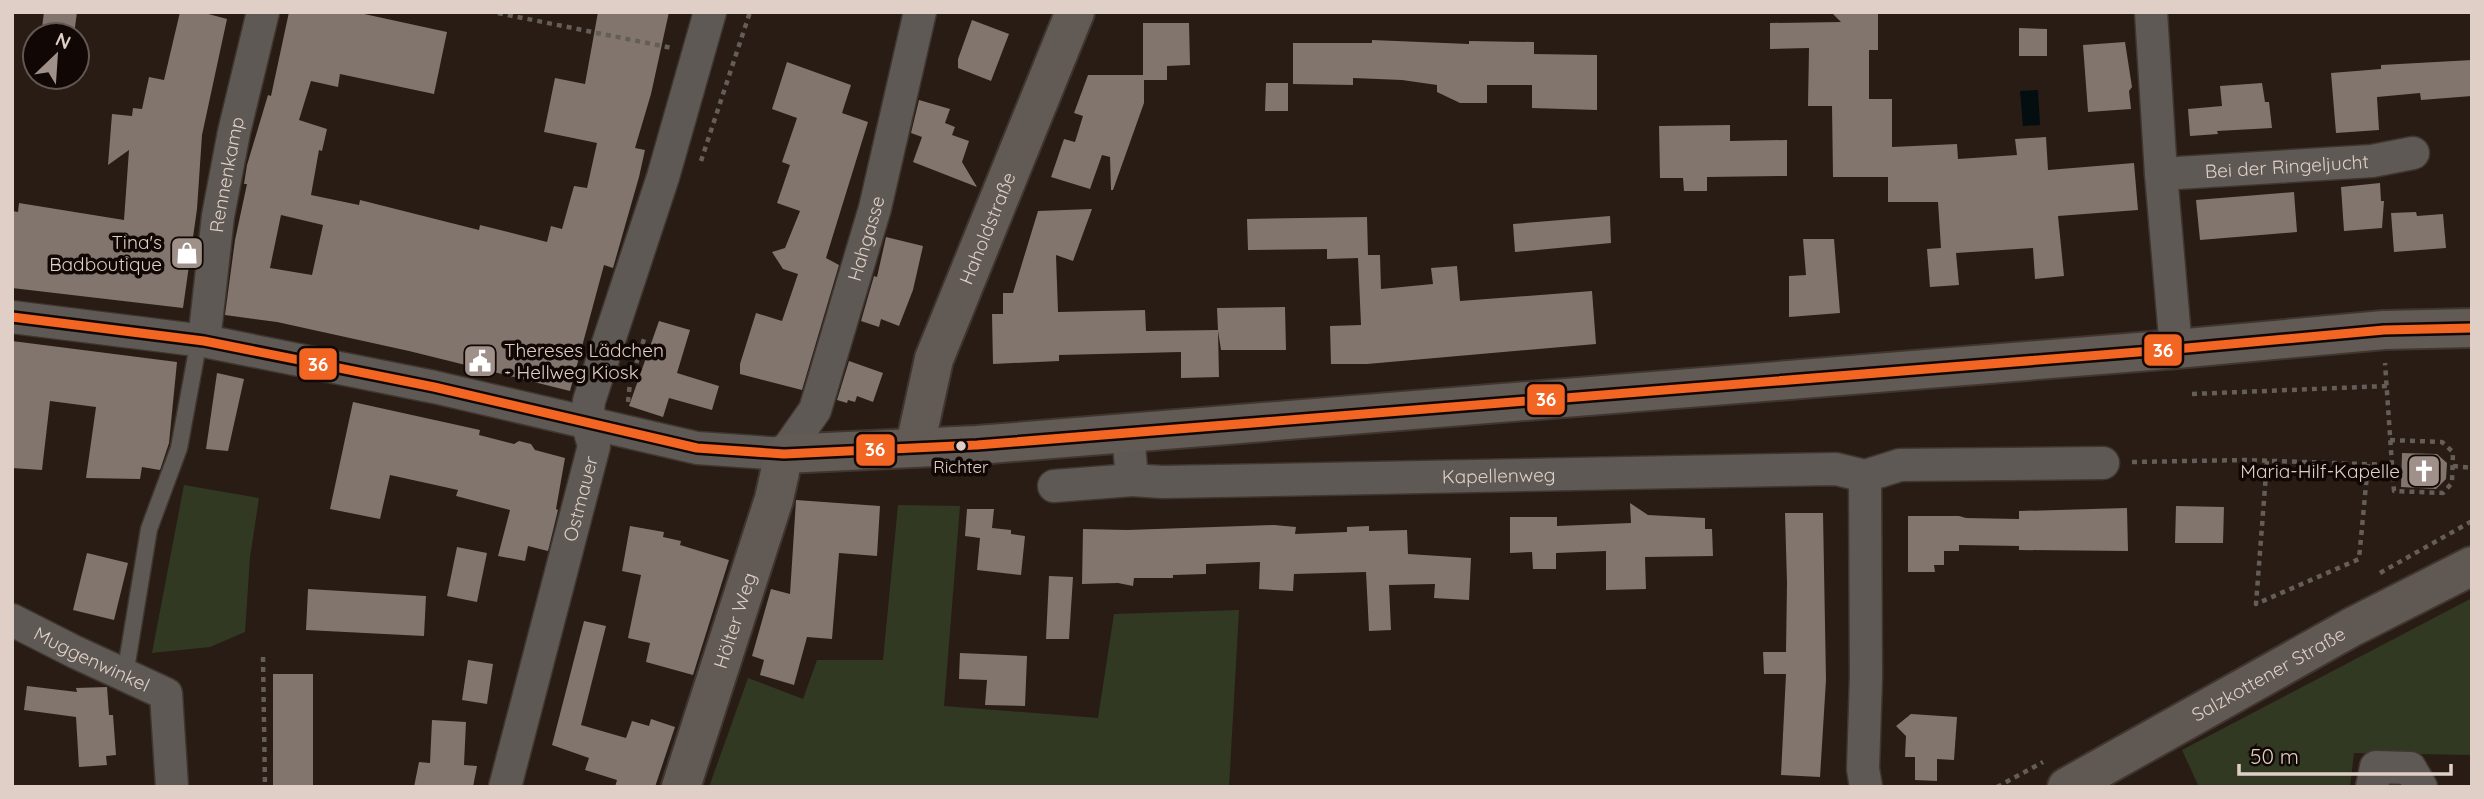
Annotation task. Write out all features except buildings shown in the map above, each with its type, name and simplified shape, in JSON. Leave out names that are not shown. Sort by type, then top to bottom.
[{"type":"main road","name":"Haholdstraße","points":[[918,447],[918,432],[934,359],[1075,12]]},
{"type":"main road","points":[[784,454],[1128,432],[2176,349],[2384,330],[2472,328]]},
{"type":"main road","name":"Hölter Weg","points":[[681,787],[774,499],[784,454]]},
{"type":"main road","name":"Salzkottener Straße","points":[[2067,787],[2352,627],[2472,566]]},
{"type":"street","name":"Rennenkamp","points":[[202,341],[218,216],[234,132],[264,12]]},
{"type":"street","name":"Ostmauer","points":[[505,787],[594,446],[587,422],[589,401],[663,177],[710,12]]},
{"type":"street","name":"Hahgasse","points":[[784,454],[815,410],[875,208],[920,12]]},
{"type":"street","points":[[2151,12],[2176,349]]},
{"type":"street","name":"Bei der Ringeljucht","points":[[2161,174],[2372,161],[2413,153]]},
{"type":"street","points":[[12,317],[202,341],[434,387],[697,448],[784,454]]},
{"type":"street","points":[[1128,432],[1132,480]]},
{"type":"street","name":"Kapellenweg","points":[[1054,486],[1132,480],[1162,482],[1836,469],[1865,476],[1900,465],[2103,463]]},
{"type":"street","points":[[1865,476],[1867,664],[1863,769],[1866,787]]},
{"type":"street","name":"Muggenwinkel","points":[[12,620],[166,694],[172,787]]},
{"type":"street","points":[[2372,787],[2376,767],[2410,768],[2421,787]]},
{"type":"lane","points":[[125,676],[149,529],[179,448],[202,341]]},
{"type":"path","points":[[498,13],[699,53]]},
{"type":"path","points":[[2192,394],[2387,386],[2390,440],[2394,491],[2442,493],[2452,483],[2453,452],[2442,442],[2390,440]]},
{"type":"path","points":[[2103,463],[2267,461],[2392,465]]},
{"type":"path","points":[[2267,461],[2256,604],[2359,559],[2368,464]]},
{"type":"path","points":[[2453,466],[2472,468]]},
{"type":"path","points":[[263,657],[265,787]]},
{"type":"green space","points":[[184,485],[259,498],[250,557],[245,632],[210,647],[152,653]]},
{"type":"green space","points":[[898,505],[960,506],[944,706],[1098,718],[1114,614],[1239,610],[1229,787],[709,787],[748,678],[803,699],[817,660],[883,660]]},
{"type":"green space","points":[[2472,598],[2472,755],[2354,753],[2350,787],[2199,787],[2182,750]]},
{"type":"shaded area","points":[[2038,90],[2040,125],[2023,126],[2020,91]]},
{"type":"transit line","name":"36","points":[[12,317],[204,341],[434,387],[697,448],[784,454],[977,445],[2384,330],[2472,328]]},
{"type":"place","name":"Tina's Badboutique","points":[[187,253]]},
{"type":"place","name":"Thereses Lädchen - Hellweg Kiosk","points":[[480,361]]},
{"type":"place","name":"Richter","points":[[961,446]]},
{"type":"place","name":"Maria-Hilf-Kapelle","points":[[2424,471]]}]
